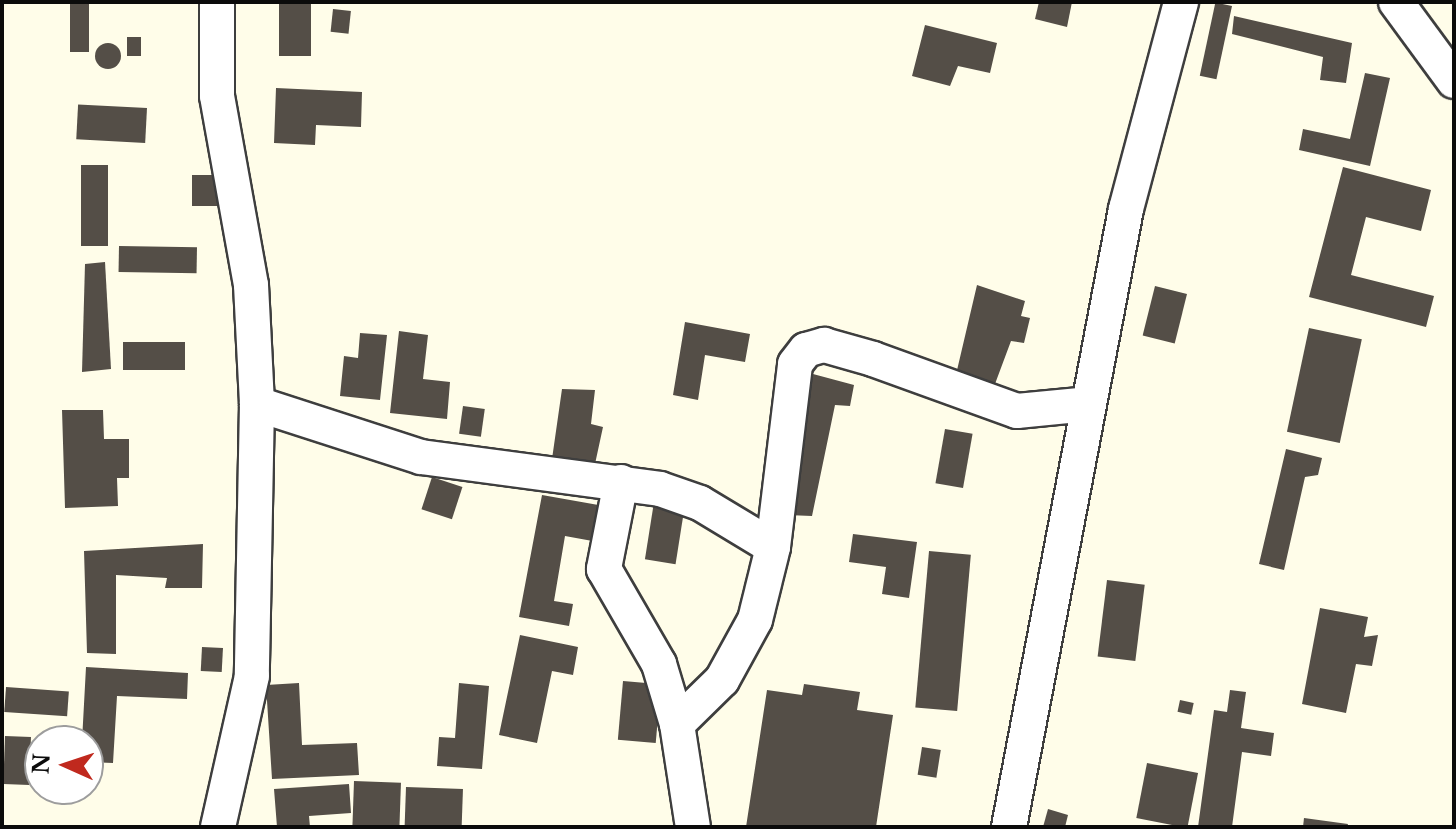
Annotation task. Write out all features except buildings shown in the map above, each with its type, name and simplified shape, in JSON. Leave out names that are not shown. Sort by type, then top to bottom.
[{"type":"street","points":[[217,2],[217,96],[251,285],[257,404],[252,676],[218,827]]},
{"type":"street","points":[[1009,827],[1126,209],[1181,2]]},
{"type":"street","points":[[1396,2],[1454,81]]},
{"type":"street","points":[[677,724],[739,656],[773,547],[795,364],[806,350],[824,345],[873,359],[1017,411],[1088,404]]},
{"type":"street","points":[[257,404],[421,457],[621,482],[700,503],[773,547]]},
{"type":"street","points":[[621,482],[604,569],[616,599],[654,654],[677,724],[693,827]]}]
